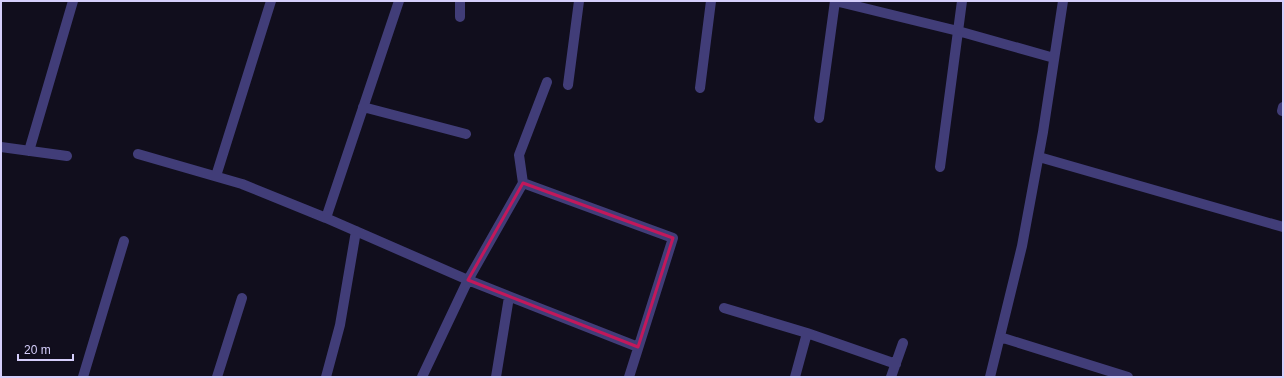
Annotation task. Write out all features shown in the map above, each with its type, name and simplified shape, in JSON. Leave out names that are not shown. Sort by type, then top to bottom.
[{"type":"street","points":[[28,151],[73,1]]},
{"type":"street","points":[[216,176],[271,1]]},
{"type":"street","points":[[326,218],[399,1]]},
{"type":"street","points":[[460,1],[460,17]]},
{"type":"street","points":[[568,85],[580,1]]},
{"type":"street","points":[[700,88],[711,1]]},
{"type":"street","points":[[819,118],[835,1],[958,31],[1054,58]]},
{"type":"street","points":[[940,167],[962,1]]},
{"type":"street","points":[[990,377],[1022,246],[1039,156],[1063,1]]},
{"type":"street","points":[[422,377],[468,280],[523,183],[519,156],[547,82]]},
{"type":"street","points":[[363,107],[466,134]]},
{"type":"street","points":[[1,147],[67,156]]},
{"type":"street","points":[[138,154],[242,184],[326,218],[509,297],[638,347]]},
{"type":"street","points":[[1039,156],[1283,227]]},
{"type":"street","points":[[523,183],[673,238],[629,377]]},
{"type":"street","points":[[326,377],[340,325],[356,231]]},
{"type":"street","points":[[83,377],[124,241]]},
{"type":"street","points":[[496,377],[509,297]]},
{"type":"street","points":[[217,377],[242,298]]},
{"type":"street","points":[[724,308],[807,333],[896,364]]},
{"type":"street","points":[[795,377],[807,333]]},
{"type":"street","points":[[1000,337],[1128,377]]},
{"type":"street","points":[[891,377],[903,343]]},
{"type":"highlighted area","points":[[523,183],[673,238],[638,347],[468,280]]}]
